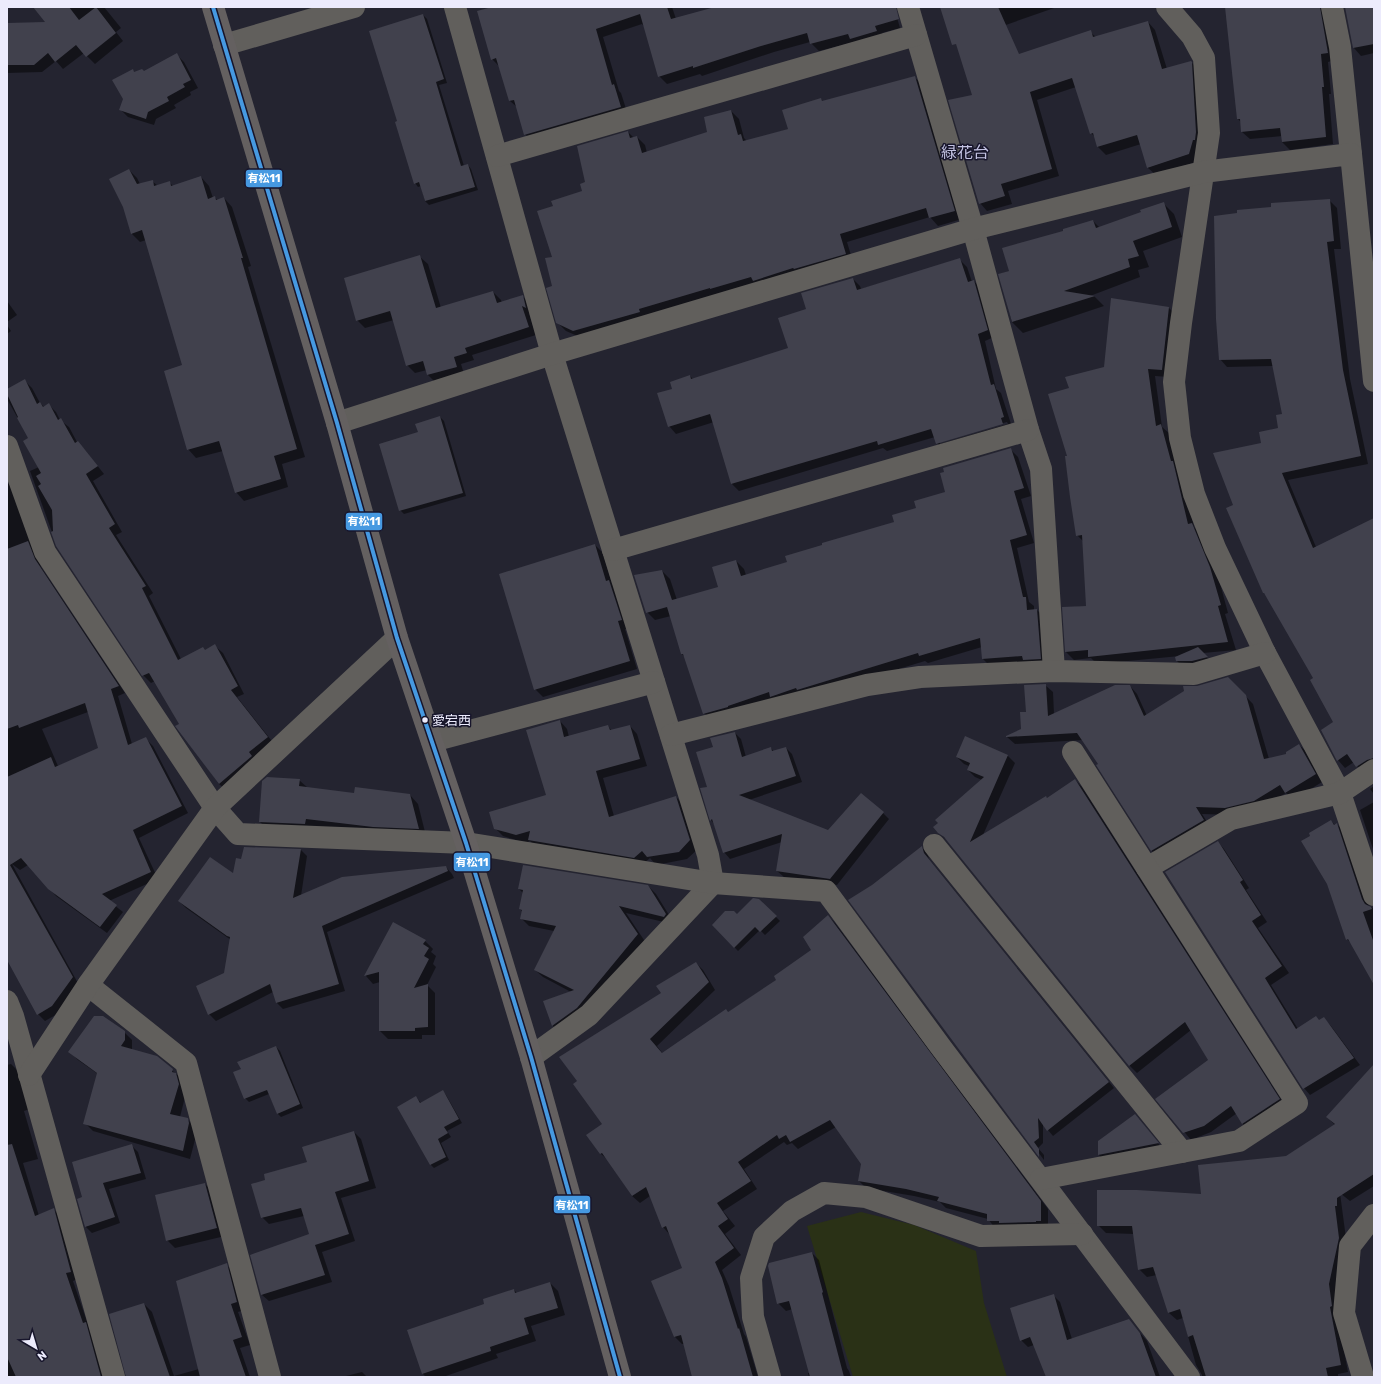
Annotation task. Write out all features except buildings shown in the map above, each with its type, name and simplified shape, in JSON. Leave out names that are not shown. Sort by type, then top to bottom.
[{"type":"main road","points":[[213,7],[336,423],[397,638],[466,843],[530,1057],[620,1377]]},
{"type":"street","points":[[224,45],[354,7]]},
{"type":"street","points":[[455,7],[552,354],[708,855],[713,883]]},
{"type":"street","points":[[908,7],[973,229],[1040,469],[1054,672]]},
{"type":"street","points":[[1167,7],[1192,36],[1204,58],[1209,133],[1181,323],[1174,382],[1180,438],[1194,494],[1215,548],[1265,653],[1340,793],[1374,895]]},
{"type":"street","points":[[1332,7],[1340,47],[1374,381]]},
{"type":"street","points":[[497,156],[916,35]]},
{"type":"street","points":[[336,423],[552,354],[973,229],[1203,172],[1351,154]]},
{"type":"street","points":[[614,550],[1028,430]]},
{"type":"street","points":[[7,446],[45,552],[215,808],[238,834],[466,843],[713,883],[826,891],[940,1046],[1189,1377]]},
{"type":"street","points":[[29,1074],[88,985],[215,808],[397,638]]},
{"type":"street","points":[[671,735],[867,685],[920,678],[1054,672],[1194,674],[1265,653]]},
{"type":"street","points":[[432,741],[654,682]]},
{"type":"street","points":[[1041,1179],[1239,1141],[1297,1103],[1073,752]]},
{"type":"street","points":[[1147,868],[1231,818],[1340,793],[1374,770]]},
{"type":"street","points":[[934,845],[1182,1152]]},
{"type":"street","points":[[530,1057],[590,1015],[713,883]]},
{"type":"street","points":[[88,985],[186,1063],[270,1377]]},
{"type":"street","points":[[9,1011],[29,1074],[114,1377]]},
{"type":"street","points":[[770,1377],[753,1317],[750,1278],[764,1237],[792,1212],[824,1193],[866,1197],[981,1236],[1082,1234]]},
{"type":"street","points":[[1363,1377],[1344,1313],[1350,1246],[1374,1216]]},
{"type":"green space","points":[[861,1212],[914,1225],[976,1251],[984,1303],[1007,1377],[853,1377],[807,1226]]},
{"type":"transit line","name":"有松11","points":[[213,7],[337,423],[397,638],[466,843],[531,1057],[620,1377]]},
{"type":"place","name":"愛宕西","points":[[425,720]]},
{"type":"district","name":"緑花台","points":[[965,152]]}]
